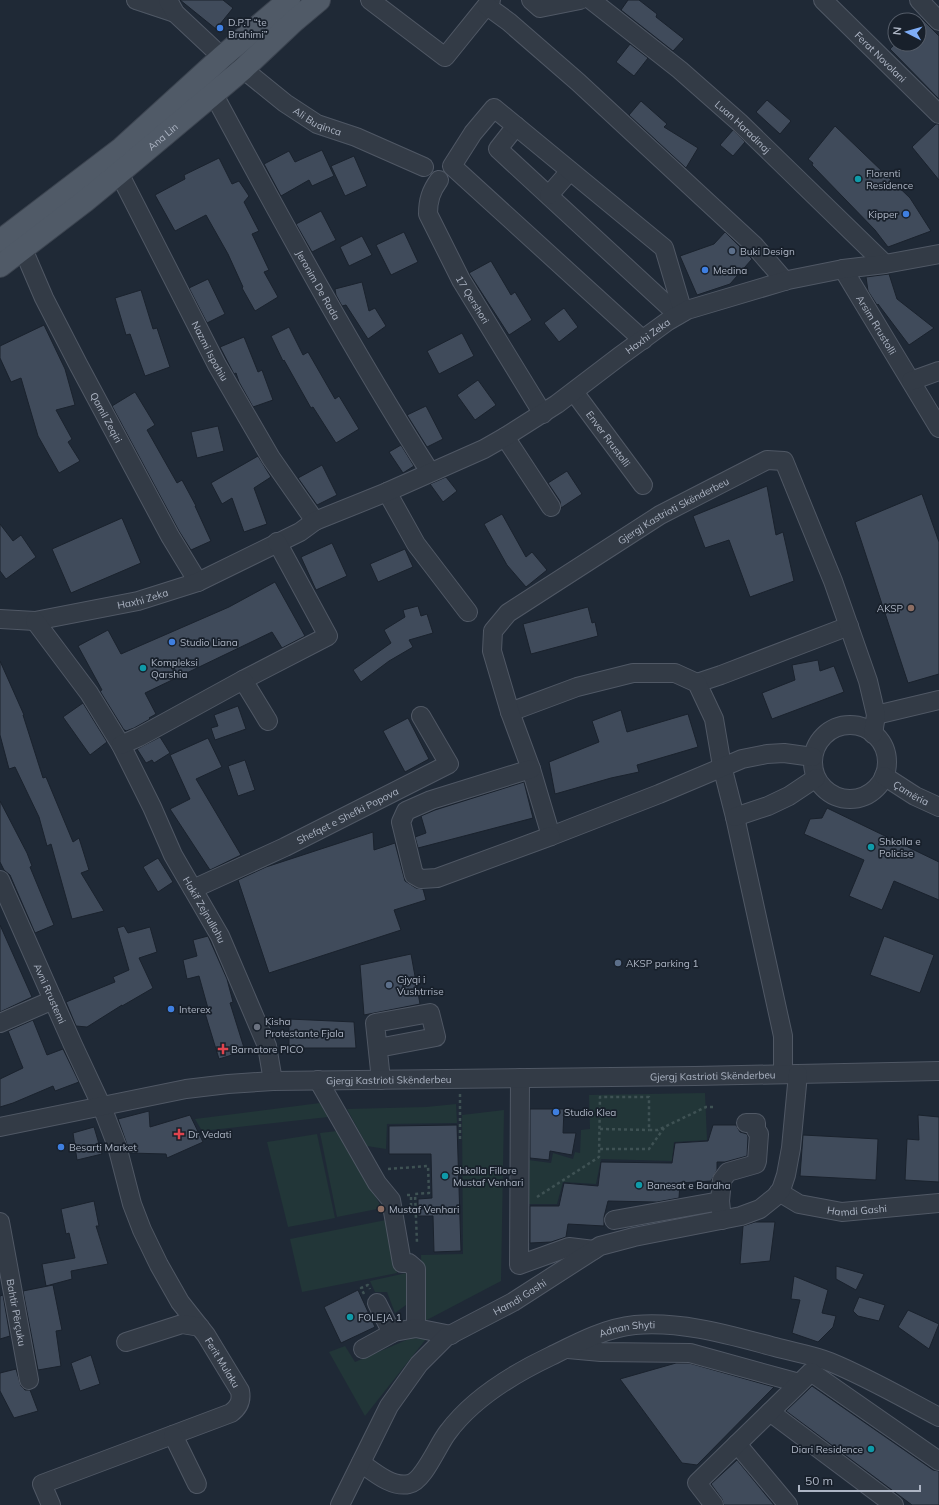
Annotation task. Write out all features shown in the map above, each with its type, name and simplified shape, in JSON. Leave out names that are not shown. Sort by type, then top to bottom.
[{"type":"main road","name":"Ana Lin","points":[[0,241],[122,148],[222,57],[289,0]]},
{"type":"main road","name":"Ana Lin","points":[[0,266],[119,173],[243,69],[294,20],[319,0]]},
{"type":"street","points":[[136,0],[172,6]]},
{"type":"street","points":[[370,0],[445,57],[489,3],[754,245],[785,280]]},
{"type":"street","points":[[531,0],[540,8],[580,0]]},
{"type":"street","name":"Luan Haradinaj","points":[[591,0],[680,70],[739,122],[885,264]]},
{"type":"street","name":"Ferat Novolani","points":[[823,0],[939,114]]},
{"type":"street","points":[[919,0],[939,21]]},
{"type":"street","name":"Ali Buqinca","points":[[172,6],[222,57],[243,69],[285,103],[317,124],[356,136],[424,167]]},
{"type":"street","name":"Jeronim De Rada","points":[[212,94],[317,283],[393,414],[430,472]]},
{"type":"street","points":[[643,340],[452,166],[477,129],[494,108],[664,248],[681,314]]},
{"type":"street","points":[[498,148],[516,126]]},
{"type":"street","points":[[477,129],[681,314]]},
{"type":"street","points":[[549,195],[570,171]]},
{"type":"street","name":"Nazmi Ispahiu","points":[[119,173],[217,365],[271,458],[315,521]]},
{"type":"street","name":"17 Qershori","points":[[439,180],[433,188],[428,202],[428,214],[461,280],[543,414]]},
{"type":"street","name":"Qamil Zeqiri","points":[[23,249],[44,298],[78,364],[170,536],[198,582]]},
{"type":"street","name":"Haxhi Zeka","points":[[0,619],[35,621],[138,602],[198,582],[276,542],[300,532],[315,521],[387,492],[484,449],[543,414],[668,320],[681,314],[785,280],[939,254]]},
{"type":"street","name":"Arsim Rrustolli","points":[[843,269],[939,428]]},
{"type":"street","points":[[911,381],[939,371]]},
{"type":"street","name":"Enver Rrustolli","points":[[574,392],[643,485]]},
{"type":"street","points":[[505,437],[551,507]]},
{"type":"street","name":"Gjergj Kastrioti Skënderbeu","points":[[551,836],[531,769],[510,712],[492,651],[493,632],[508,613],[660,515],[767,460],[784,461],[833,581],[849,626]]},
{"type":"street","points":[[387,492],[416,544],[468,612]]},
{"type":"street","points":[[121,745],[139,737],[328,636],[276,542]]},
{"type":"street","name":"Hakif Zejnullahu","points":[[35,621],[89,693],[121,745],[152,807],[173,856],[220,936],[267,1046],[273,1081]]},
{"type":"street","points":[[510,712],[577,687],[633,673],[675,673],[697,683],[849,626],[868,681],[876,715],[873,734]]},
{"type":"street","points":[[244,680],[268,722]]},
{"type":"street","name":"Gjergj Kastrioti Skënderbeu","points":[[697,683],[714,719],[722,766],[735,817],[790,1074]]},
{"type":"street","points":[[876,715],[939,700]]},
{"type":"street","name":"Shefqet e Shefki Popova","points":[[193,889],[285,847],[449,764],[421,716]]},
{"type":"street","points":[[840,727],[860,727],[873,734],[878,739],[884,751],[886,768],[880,784],[867,795],[851,799],[834,796],[821,785],[816,778],[813,757],[818,744],[827,733],[840,727]]},
{"type":"street","points":[[531,769],[431,800],[406,811],[401,822],[414,875],[421,879],[437,878],[659,794],[722,766],[742,759],[767,754],[784,753],[813,757]]},
{"type":"street","name":"Çamëria","points":[[884,776],[915,796],[939,807]]},
{"type":"street","points":[[735,817],[768,806],[789,796],[816,778]]},
{"type":"street","name":"Avni Rrustemi","points":[[0,880],[7,915],[53,1000],[102,1106]]},
{"type":"street","points":[[0,1023],[53,1000]]},
{"type":"street","points":[[378,1048],[381,1080]]},
{"type":"street","name":"Gjergj Kastrioti Skënderbeu","points":[[0,1127],[186,1089],[273,1081],[939,1071]]},
{"type":"street","name":"Hamdi Gashi","points":[[340,1505],[389,1406],[419,1364],[446,1337],[513,1302],[600,1246],[634,1237],[741,1216],[760,1209],[779,1192],[786,1175],[791,1148],[790,1074]]},
{"type":"street","points":[[520,1078],[518,1265],[569,1247],[594,1250]]},
{"type":"street","points":[[318,1080],[377,1183],[391,1200],[402,1263],[409,1263],[416,1269],[416,1328]]},
{"type":"street","name":"Ferit Mulaku","points":[[51,1505],[42,1484],[231,1413],[237,1408],[241,1400],[240,1391],[200,1326],[184,1316],[180,1302],[159,1265],[142,1230],[132,1204],[116,1146],[102,1106]]},
{"type":"street","points":[[722,1220],[720,1201],[722,1180],[728,1172],[756,1164],[757,1161],[759,1134],[756,1130],[756,1123],[746,1123]]},
{"type":"street","name":"Hamdi Gashi","points":[[779,1192],[799,1204],[842,1212],[939,1203]]},
{"type":"street","points":[[614,1220],[720,1201]]},
{"type":"street","name":"Bahtir Përçuku","points":[[0,1222],[29,1380]]},
{"type":"street","points":[[371,1296],[392,1333]]},
{"type":"street","points":[[126,1342],[184,1316]]},
{"type":"street","name":"Adnan Shyti","points":[[361,1463],[388,1481],[400,1484],[409,1484],[418,1479],[447,1433],[463,1413],[508,1379],[550,1356],[606,1331],[634,1326],[668,1324],[702,1328],[828,1361],[888,1390],[939,1418]]},
{"type":"street","points":[[363,1349],[392,1333],[416,1328],[451,1334]]},
{"type":"street","points":[[567,1348],[601,1352],[690,1353],[799,1383]]},
{"type":"street","points":[[714,1505],[697,1484],[811,1372],[939,1460]]},
{"type":"street","points":[[770,1412],[884,1502]]},
{"type":"street","points":[[173,1435],[197,1484]]},
{"type":"street","points":[[737,1444],[788,1505]]},
{"type":"path","points":[[460,1079],[460,1142]]},
{"type":"path","points":[[519,1208],[600,1157],[600,1097],[650,1097],[649,1130]]},
{"type":"path","points":[[600,1129],[658,1130],[706,1107],[713,1107]]},
{"type":"path","points":[[600,1150],[649,1149],[664,1127]]},
{"type":"path","points":[[404,1195],[411,1195],[411,1211]]},
{"type":"green space","points":[[705,1093],[707,1140],[674,1142],[672,1161],[601,1159],[596,1184],[563,1182],[557,1204],[520,1204],[521,1159],[551,1163],[553,1153],[573,1159],[575,1152],[580,1153],[581,1130],[590,1129],[589,1095]]},
{"type":"green space","points":[[320,1103],[328,1117],[202,1131],[195,1119]]},
{"type":"green space","points":[[456,1104],[457,1123],[387,1124],[386,1149],[367,1146],[347,1109],[426,1107]]},
{"type":"green space","points":[[504,1110],[501,1281],[423,1322],[421,1255],[463,1254],[462,1115]]},
{"type":"green space","points":[[337,1131],[382,1208],[337,1217],[320,1133]]},
{"type":"green space","points":[[317,1134],[335,1218],[288,1227],[267,1142]]},
{"type":"green space","points":[[386,1220],[397,1273],[302,1292],[290,1239]]},
{"type":"green space","points":[[411,1272],[410,1302],[395,1313],[387,1292],[375,1292],[370,1281]]},
{"type":"green space","points":[[411,1338],[426,1339],[365,1416],[329,1352],[345,1346],[355,1362]]},
{"type":"building","points":[[180,0],[223,0],[233,8],[216,29]]},
{"type":"building","points":[[628,0],[639,0],[657,14],[656,17],[684,39],[673,51],[621,10]]},
{"type":"building","points":[[927,24],[939,36],[939,99],[893,52],[927,52]]},
{"type":"building","points":[[630,44],[648,58],[634,76],[616,62]]},
{"type":"building","points":[[767,100],[791,121],[780,134],[756,112]]},
{"type":"building","points":[[641,101],[667,124],[664,127],[698,148],[686,168],[629,115]]},
{"type":"building","points":[[936,124],[939,124],[939,180],[912,147]]},
{"type":"building","name":"Florenti Residence","points":[[835,126],[910,198],[931,231],[888,247],[875,230],[812,165],[813,163],[808,159]]},
{"type":"building","points":[[733,130],[745,142],[733,156],[720,145]]},
{"type":"building","points":[[322,150],[334,176],[312,186],[309,180],[281,196],[264,164],[289,151],[295,162]]},
{"type":"building","points":[[354,156],[367,186],[345,196],[331,166]]},
{"type":"building","points":[[219,158],[232,184],[239,181],[249,196],[244,202],[259,231],[252,234],[269,270],[264,272],[278,297],[255,311],[242,288],[243,287],[228,254],[206,215],[175,231],[155,195],[185,179],[184,175]]},
{"type":"building","points":[[321,211],[336,240],[312,252],[296,224]]},
{"type":"building","points":[[404,232],[418,262],[391,275],[376,245]]},
{"type":"building","name":"Medina","points":[[725,232],[752,259],[730,284],[697,295],[680,256],[714,244]]},
{"type":"building","points":[[362,236],[372,255],[349,266],[340,247]]},
{"type":"building","points":[[491,261],[511,295],[515,292],[532,320],[509,335],[469,273]]},
{"type":"building","points":[[889,274],[897,299],[934,328],[909,345],[878,304],[877,305],[868,291],[866,277]]},
{"type":"building","points":[[208,279],[225,314],[207,323],[189,288]]},
{"type":"building","points":[[362,282],[369,311],[375,308],[386,326],[368,339],[346,305],[342,306],[336,295],[335,289]]},
{"type":"building","points":[[141,290],[153,329],[157,328],[170,367],[145,376],[130,334],[126,335],[115,298]]},
{"type":"building","points":[[564,308],[578,327],[559,342],[544,323]]},
{"type":"building","points":[[44,325],[65,369],[75,405],[56,410],[72,439],[68,442],[80,461],[59,473],[38,436],[21,378],[11,382],[0,358],[0,346]]},
{"type":"building","points":[[289,327],[303,355],[308,352],[335,399],[339,396],[359,429],[336,443],[313,407],[311,408],[284,360],[283,361],[271,336]]},
{"type":"building","points":[[462,333],[474,356],[439,374],[427,351]]},
{"type":"building","points":[[244,337],[258,372],[262,370],[273,400],[253,407],[239,382],[236,373],[234,374],[220,347]]},
{"type":"building","points":[[478,380],[496,405],[475,420],[457,395]]},
{"type":"building","points":[[135,392],[155,425],[147,430],[177,483],[182,480],[196,506],[211,541],[191,550],[179,531],[112,406]]},
{"type":"building","points":[[426,406],[443,439],[427,447],[407,415]]},
{"type":"building","points":[[218,426],[224,451],[197,458],[191,432]]},
{"type":"building","points":[[401,445],[414,466],[403,473],[389,452]]},
{"type":"building","points":[[258,456],[271,477],[254,488],[267,524],[244,532],[232,498],[222,504],[211,483]]},
{"type":"building","points":[[322,465],[337,495],[317,505],[298,478]]},
{"type":"building","points":[[567,471],[582,494],[561,508],[560,501],[548,483]]},
{"type":"building","points":[[446,477],[457,491],[443,502],[430,484]]},
{"type":"building","points":[[767,486],[776,535],[783,532],[794,581],[750,597],[729,540],[705,548],[693,516]]},
{"type":"building","name":"AKSP","points":[[922,494],[939,542],[939,674],[908,683],[855,522]]},
{"type":"building","points":[[502,514],[526,557],[532,552],[547,570],[526,587],[507,565],[484,524]]},
{"type":"building","points":[[122,518],[141,563],[71,593],[52,549]]},
{"type":"building","points":[[0,524],[13,541],[21,535],[36,557],[6,579],[0,571]]},
{"type":"building","points":[[332,543],[347,576],[316,590],[301,557]]},
{"type":"building","points":[[405,549],[413,567],[378,582],[370,564]]},
{"type":"building","name":"Kompleksi Qarshia","points":[[275,582],[305,636],[282,648],[272,632],[145,693],[156,714],[134,728],[126,731],[124,730],[100,691],[102,690],[78,646],[108,630],[121,654],[229,607]]},
{"type":"building","points":[[418,606],[421,616],[427,614],[433,633],[409,640],[413,647],[389,661],[361,682],[353,670],[391,643],[384,630],[405,617],[403,610]]},
{"type":"building","points":[[588,607],[592,623],[595,622],[598,636],[531,654],[523,624]]},
{"type":"building","points":[[818,660],[820,671],[834,666],[844,692],[772,719],[762,693],[795,680],[792,665]]},
{"type":"building","points":[[0,661],[24,715],[43,778],[46,777],[73,842],[79,838],[89,870],[81,873],[104,911],[72,919],[51,844],[47,846],[39,817],[15,767],[9,769],[0,735]]},
{"type":"building","points":[[83,703],[107,742],[90,755],[63,717]]},
{"type":"building","points":[[238,706],[246,729],[215,740],[211,728],[218,726],[214,715]]},
{"type":"building","points":[[621,710],[627,732],[688,714],[698,747],[637,765],[639,772],[611,778],[555,794],[549,762],[599,742],[592,721]]},
{"type":"building","points":[[408,718],[429,759],[405,772],[383,731]]},
{"type":"building","points":[[160,737],[170,753],[154,763],[152,760],[146,763],[137,749]]},
{"type":"building","points":[[208,738],[222,767],[196,779],[241,855],[210,870],[170,809],[190,799],[170,755]]},
{"type":"building","points":[[245,760],[255,790],[238,796],[228,766]]},
{"type":"building","points":[[524,782],[533,818],[418,848],[415,837],[426,833],[421,816],[435,810]]},
{"type":"building","points":[[0,801],[27,853],[32,866],[30,867],[54,925],[35,933],[10,875],[4,870],[0,862]]},
{"type":"building","name":"Shkolla e Policise","points":[[827,808],[939,862],[939,900],[894,881],[882,910],[849,896],[864,860],[804,834],[810,819],[822,818]]},
{"type":"building","points":[[373,832],[374,850],[395,843],[405,881],[416,888],[423,889],[426,900],[394,910],[401,930],[269,973],[238,880],[266,867]]},
{"type":"building","points":[[158,858],[173,882],[158,892],[143,867]]},
{"type":"building","points":[[0,925],[32,997],[0,1012]]},
{"type":"building","points":[[124,926],[128,933],[150,927],[157,952],[139,958],[153,988],[87,1027],[76,1026],[66,1002],[115,982],[113,977],[129,970],[117,928]]},
{"type":"building","points":[[208,936],[227,979],[233,1002],[230,1003],[245,1051],[219,1059],[205,1013],[209,1012],[199,976],[187,979],[183,960],[197,956],[193,940]]},
{"type":"building","points":[[884,936],[934,955],[920,993],[870,975]]},
{"type":"building","name":"Gjyqi i Vushtrrise","points":[[411,954],[420,1004],[364,1015],[360,965]]},
{"type":"building","points":[[289,1019],[354,1022],[356,1048],[289,1048]]},
{"type":"building","points":[[33,1020],[47,1055],[63,1049],[79,1082],[55,1091],[53,1086],[0,1107],[0,1079],[23,1068],[8,1031]]},
{"type":"building","points":[[530,1109],[564,1109],[563,1133],[576,1133],[572,1155],[550,1151],[549,1160],[530,1158]]},
{"type":"building","points":[[149,1111],[150,1127],[190,1115],[203,1142],[167,1158],[166,1154],[130,1153],[118,1119]]},
{"type":"building","points":[[918,1115],[939,1117],[939,1182],[905,1180],[907,1139],[919,1140]]},
{"type":"building","name":"Shkolla Fillore Mustaf Venhari","points":[[457,1125],[461,1251],[434,1252],[433,1216],[418,1216],[418,1199],[432,1198],[431,1154],[389,1154],[389,1126]]},
{"type":"building","name":"Banesat e Bardha","points":[[713,1125],[736,1125],[740,1132],[747,1134],[747,1156],[725,1162],[717,1162],[717,1170],[711,1181],[680,1183],[679,1198],[657,1202],[608,1201],[604,1217],[604,1226],[568,1224],[566,1237],[551,1242],[530,1243],[530,1206],[559,1206],[564,1183],[598,1186],[601,1162],[672,1163],[675,1143],[708,1141]]},
{"type":"building","points":[[94,1127],[102,1154],[77,1160],[73,1133]]},
{"type":"building","points":[[803,1135],[878,1139],[876,1180],[800,1176]]},
{"type":"building","points":[[94,1201],[99,1226],[96,1226],[108,1264],[71,1271],[72,1279],[46,1286],[42,1264],[75,1258],[69,1233],[66,1234],[61,1209]]},
{"type":"building","points":[[755,1222],[775,1222],[770,1261],[740,1264],[743,1226]]},
{"type":"building","points":[[836,1266],[864,1274],[856,1290],[836,1279]]},
{"type":"building","points":[[794,1276],[828,1290],[822,1313],[836,1316],[833,1327],[818,1342],[792,1333],[800,1300],[791,1299]]},
{"type":"building","points":[[53,1285],[62,1330],[56,1331],[61,1366],[38,1370],[23,1291]]},
{"type":"building","name":"FOLEJA 1","points":[[358,1290],[375,1327],[341,1343],[324,1307]]},
{"type":"building","points":[[3,1295],[10,1336],[0,1339],[0,1296]]},
{"type":"building","points":[[859,1297],[885,1305],[879,1321],[858,1316],[853,1311]]},
{"type":"building","points":[[908,1310],[939,1324],[929,1349],[898,1327]]},
{"type":"building","points":[[91,1355],[100,1384],[80,1391],[71,1363]]},
{"type":"building","points":[[676,1363],[689,1363],[774,1387],[697,1465],[682,1463],[620,1379]]},
{"type":"building","points":[[16,1369],[21,1386],[25,1390],[30,1390],[38,1411],[14,1418],[0,1391],[0,1373]]},
{"type":"building","name":"Diari Residence","points":[[812,1386],[933,1470],[939,1471],[939,1505],[912,1505],[786,1411]]},
{"type":"building","points":[[737,1460],[774,1505],[724,1505],[722,1499],[711,1484]]},
{"type":"place","name":"D.P.T “te Brahimi”","points":[[220,28]]},
{"type":"place","name":"Florenti Residence","points":[[858,179]]},
{"type":"place","name":"Kipper","points":[[906,214]]},
{"type":"place","name":"Buki Design","points":[[732,251]]},
{"type":"place","name":"Medina","points":[[705,270]]},
{"type":"place","name":"AKSP","points":[[911,608]]},
{"type":"place","name":"Studio Liana","points":[[172,642]]},
{"type":"place","name":"Kompleksi Qarshia","points":[[143,668]]},
{"type":"place","name":"Shkolla e Policise","points":[[871,847]]},
{"type":"place","name":"AKSP parking 1","points":[[618,963]]},
{"type":"place","name":"Gjyqi i Vushtrrise","points":[[389,985]]},
{"type":"place","name":"Interex","points":[[171,1009]]},
{"type":"place","name":"Kisha Protestante Fjala","points":[[257,1027]]},
{"type":"place","name":"Barnatore PICO","points":[[223,1049]]},
{"type":"place","name":"Studio Klea","points":[[556,1112]]},
{"type":"place","name":"Dr Vedati","points":[[179,1134]]},
{"type":"place","name":"Besarti Market","points":[[61,1147]]},
{"type":"place","name":"Shkolla Fillore Mustaf Venhari","points":[[445,1176]]},
{"type":"place","name":"Banesat e Bardha","points":[[639,1185]]},
{"type":"place","name":"Mustaf Venhari","points":[[381,1209]]},
{"type":"place","name":"FOLEJA 1","points":[[350,1317]]},
{"type":"place","name":"Diari Residence","points":[[871,1449]]}]
